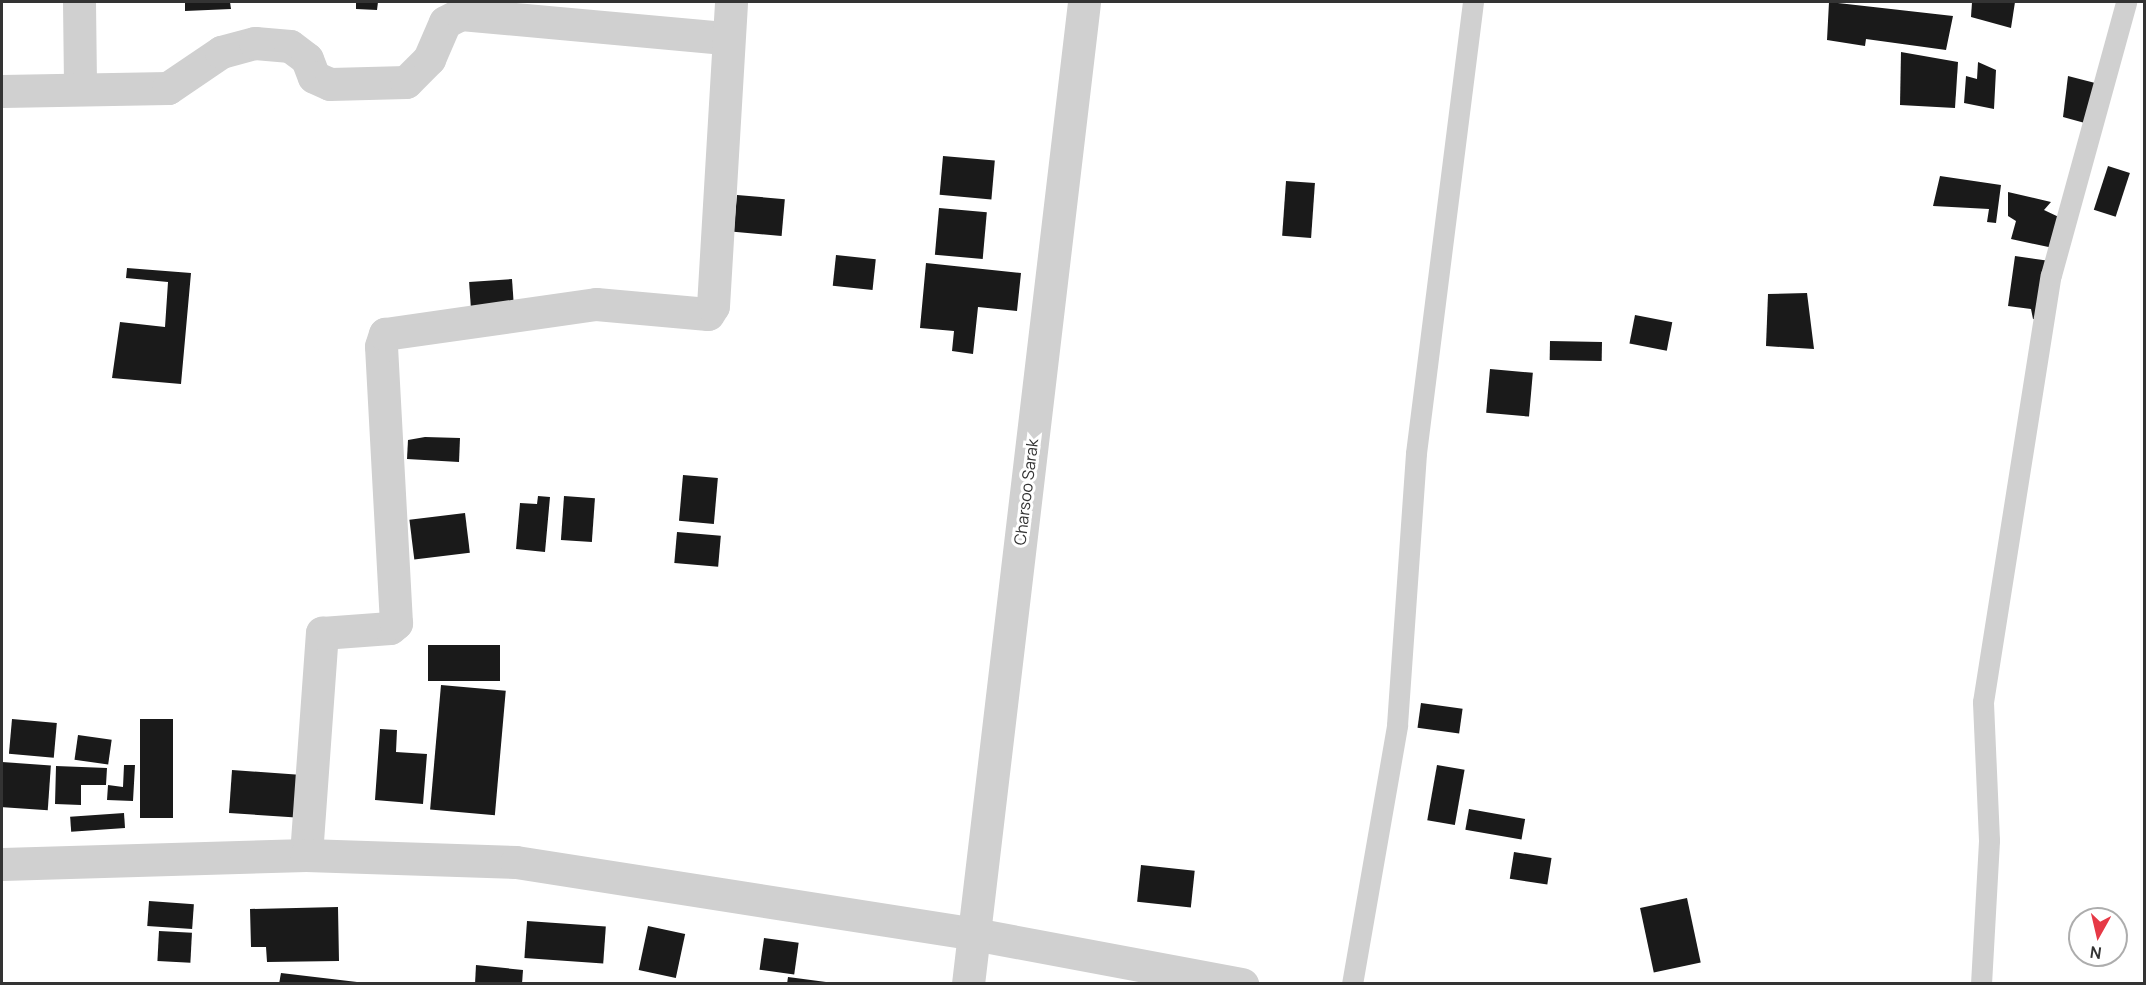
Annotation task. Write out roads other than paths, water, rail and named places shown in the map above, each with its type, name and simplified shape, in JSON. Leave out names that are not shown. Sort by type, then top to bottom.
[{"type":"street","points":[[79,2],[80,89]]},
{"type":"street","points":[[306,855],[322,633],[390,628],[396,623],[381,346],[385,334],[596,304],[708,314],[713,306],[727,38],[731,2]]},
{"type":"street","name":"Charsoo Sarak","points":[[968,984],[1084,2]]},
{"type":"street","points":[[2,91],[168,88],[221,52],[255,43],[290,46],[307,59],[314,77],[330,84],[406,82],[429,59],[445,22],[460,8],[727,38]]},
{"type":"street","points":[[2,864],[306,855],[516,862],[974,934],[1242,984]]},
{"type":"lane","points":[[1352,984],[1397,725],[1416,453],[1473,2]]},
{"type":"lane","points":[[1981,984],[1989,840],[1983,702],[2051,275],[2126,2]]}]
